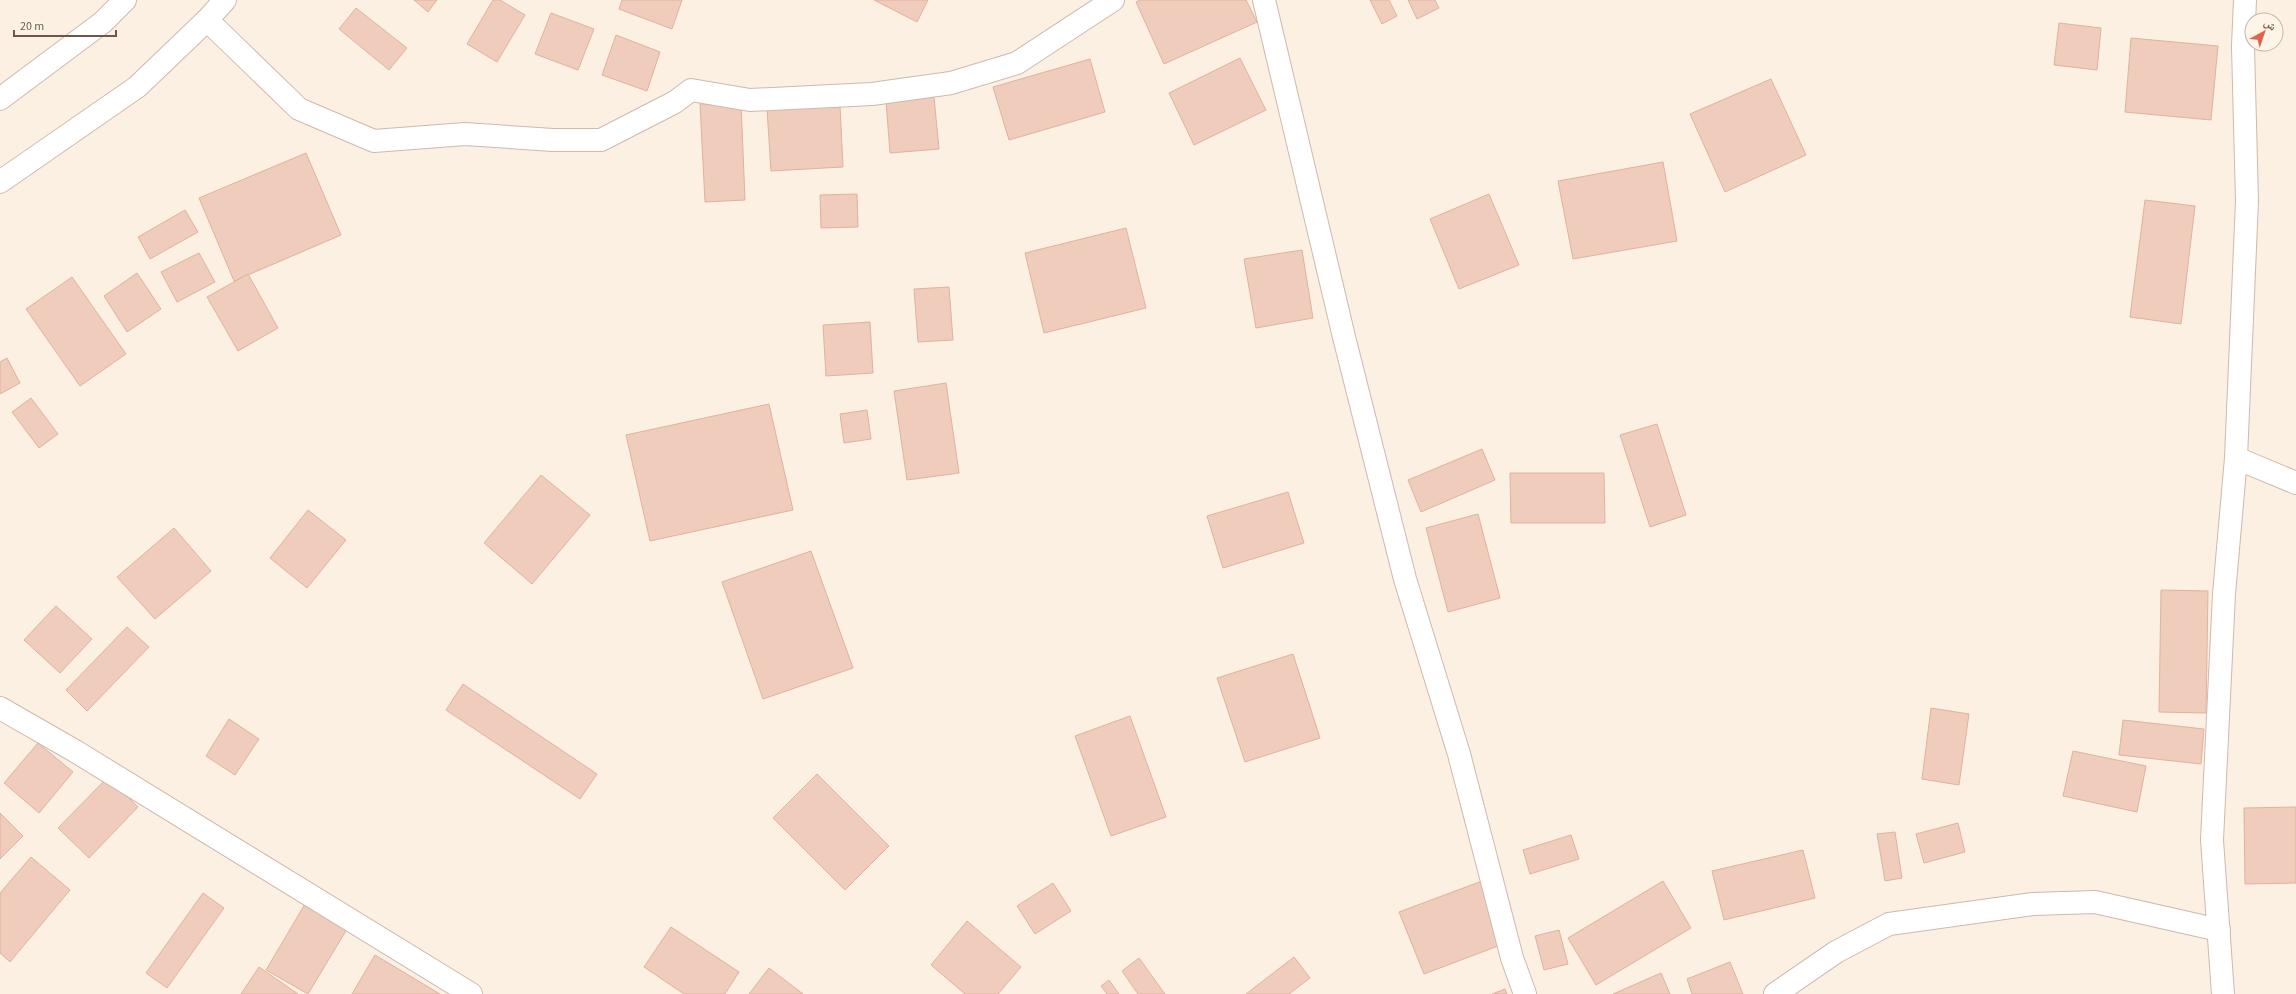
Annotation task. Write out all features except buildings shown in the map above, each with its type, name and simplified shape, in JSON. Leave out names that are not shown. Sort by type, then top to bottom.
[{"type":"street","points":[[0,99],[103,22],[125,0]]},
{"type":"street","points":[[0,182],[137,87],[207,20],[225,0]]},
{"type":"street","points":[[207,20],[299,109],[374,141],[466,134],[553,140],[601,140],[675,102],[692,90],[750,100],[872,94],[951,83],[1017,63],[1113,0]]},
{"type":"street","points":[[1264,0],[1344,337],[1405,579],[1459,754],[1512,958],[1525,994]]},
{"type":"street","points":[[2223,994],[2212,840],[2224,594],[2236,458],[2247,201],[2243,46],[2245,0]]},
{"type":"street","points":[[2236,458],[2296,483]]},
{"type":"street","points":[[0,708],[75,751],[471,994]]},
{"type":"street","points":[[1775,994],[1836,952],[1889,924],[2033,904],[2095,902],[2218,930]]}]
